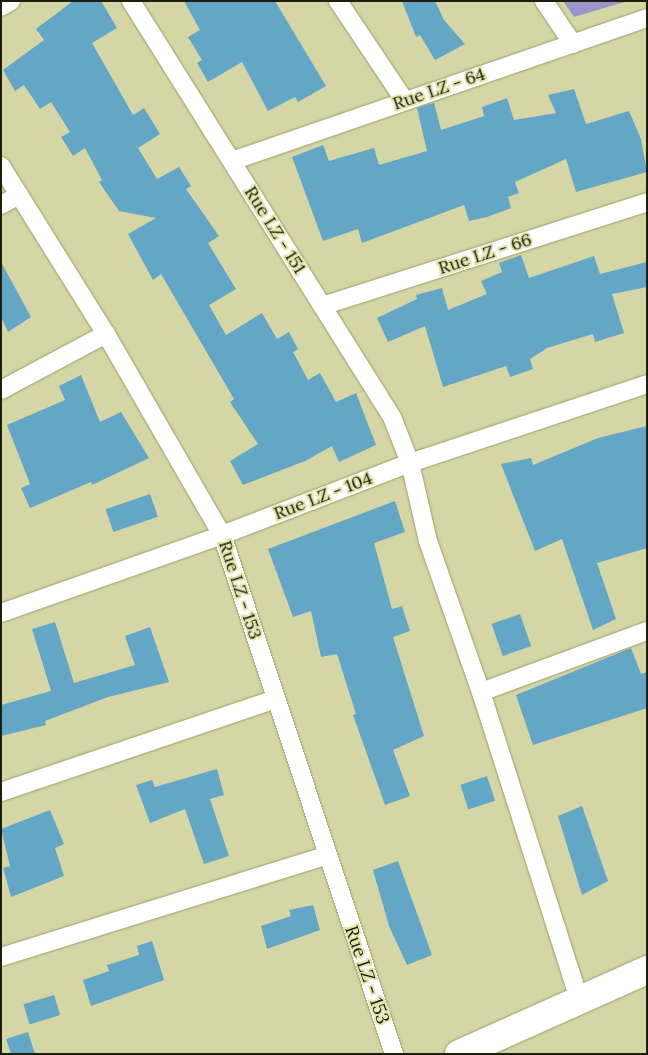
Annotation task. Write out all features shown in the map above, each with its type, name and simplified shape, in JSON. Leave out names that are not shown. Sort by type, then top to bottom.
[{"type":"main road","points":[[459,1054],[647,970]]},
{"type":"street","points":[[1,7],[11,1]]},
{"type":"street","name":"Rue LZ - 151","points":[[131,1],[392,417],[410,463],[428,541],[481,692],[579,1000]]},
{"type":"street","points":[[338,1],[405,101]]},
{"type":"street","points":[[544,1],[573,44]]},
{"type":"street","name":"Rue LZ - 64","points":[[232,161],[647,18]]},
{"type":"street","name":"Rue LZ - 153","points":[[1,166],[106,334],[222,535],[326,856],[394,1054]]},
{"type":"street","points":[[1,205],[20,195]]},
{"type":"street","name":"Rue LZ - 66","points":[[322,306],[647,202]]},
{"type":"street","points":[[1,390],[106,334]]},
{"type":"street","name":"Rue LZ - 104","points":[[1,613],[222,535],[410,463],[647,384]]},
{"type":"street","points":[[481,692],[647,631]]},
{"type":"street","points":[[1,792],[276,699]]},
{"type":"street","points":[[1,956],[326,856]]},
{"type":"shaded area","points":[[563,1],[628,1],[574,17]]},
{"type":"building","points":[[73,1],[101,1],[117,28],[92,43],[133,115],[144,108],[160,134],[138,148],[157,179],[179,167],[191,186],[186,189],[219,236],[208,243],[236,289],[209,305],[226,335],[262,313],[277,339],[289,332],[298,349],[293,352],[308,380],[320,373],[336,402],[356,393],[376,445],[339,462],[332,446],[305,461],[243,485],[230,461],[258,444],[230,402],[234,399],[161,274],[153,280],[128,234],[156,218],[119,211],[99,182],[102,180],[85,148],[73,156],[61,137],[70,132],[51,102],[40,109],[24,85],[15,91],[3,70],[44,40],[36,29]]},
{"type":"building","points":[[184,1],[275,1],[326,86],[298,102],[295,97],[268,111],[242,62],[208,82],[197,63],[202,60],[188,37],[200,30]]},
{"type":"building","points":[[402,1],[435,1],[444,20],[465,44],[435,60],[420,35],[416,37]]},
{"type":"building","points":[[574,89],[586,124],[629,111],[641,139],[647,172],[576,192],[566,159],[515,182],[519,193],[508,197],[511,208],[487,217],[469,221],[464,205],[362,243],[358,229],[323,241],[292,157],[323,145],[329,161],[374,148],[379,165],[427,151],[417,108],[434,103],[441,130],[484,116],[482,107],[507,98],[514,120],[556,113],[548,95]]},
{"type":"building","points":[[521,255],[529,278],[594,256],[600,274],[647,262],[647,287],[612,294],[624,333],[595,342],[593,334],[547,348],[530,359],[533,369],[510,377],[506,366],[443,387],[425,326],[388,342],[377,318],[417,299],[416,295],[442,288],[448,310],[487,294],[481,281],[502,272],[499,263]]},
{"type":"building","points":[[1,262],[31,317],[8,332],[1,317]]},
{"type":"building","points":[[81,375],[100,422],[121,412],[149,458],[92,485],[91,482],[30,508],[21,488],[30,484],[7,425],[65,400],[59,386]]},
{"type":"building","points":[[647,426],[647,548],[597,563],[616,619],[593,630],[562,539],[535,551],[501,464],[531,458],[533,465],[598,438]]},
{"type":"building","points":[[150,494],[158,517],[113,532],[106,509]]},
{"type":"building","points":[[395,501],[405,532],[374,543],[392,609],[402,606],[410,631],[393,637],[424,736],[393,750],[410,796],[385,805],[353,715],[356,714],[337,654],[321,657],[311,611],[293,617],[268,549]]},
{"type":"building","points":[[520,614],[531,646],[503,656],[492,624]]},
{"type":"building","points":[[55,622],[74,683],[135,665],[125,636],[150,627],[169,682],[108,697],[45,721],[46,725],[1,736],[1,705],[51,691],[32,629]]},
{"type":"building","points":[[631,648],[641,674],[647,672],[647,708],[533,745],[516,695]]},
{"type":"building","points":[[217,769],[224,795],[210,799],[229,856],[204,864],[185,809],[150,823],[136,785],[152,780],[155,787]]},
{"type":"building","points":[[487,776],[495,801],[468,809],[460,785]]},
{"type":"building","points":[[582,806],[608,881],[582,895],[558,816]]},
{"type":"building","points":[[50,810],[64,844],[55,848],[64,876],[11,897],[3,868],[10,866],[1,829]]},
{"type":"building","points":[[398,861],[432,955],[407,965],[389,926],[373,870]]},
{"type":"building","points":[[313,905],[320,930],[267,949],[261,926],[291,916],[289,910]]},
{"type":"building","points":[[152,941],[164,980],[91,1006],[83,980],[109,971],[107,965],[139,955],[137,946]]},
{"type":"building","points":[[54,995],[60,1015],[30,1024],[23,1004]]},
{"type":"building","points":[[28,1032],[35,1054],[11,1054],[6,1039]]}]
